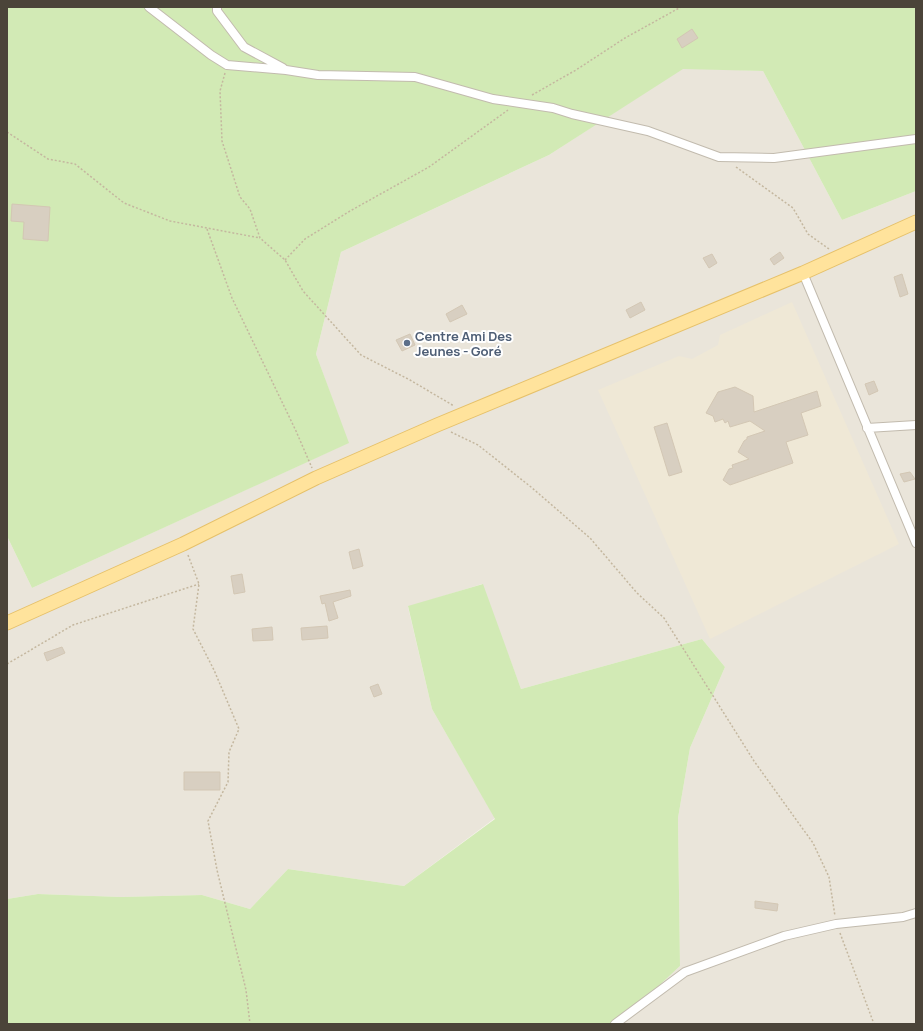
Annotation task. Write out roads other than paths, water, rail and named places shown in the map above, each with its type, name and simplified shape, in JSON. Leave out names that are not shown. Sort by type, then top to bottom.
[{"type":"main road","points":[[7,623],[183,544],[316,478],[437,425],[849,254],[916,222]]},
{"type":"street","points":[[149,7],[211,56],[227,65],[286,70],[318,75],[415,77],[493,99],[553,108],[572,114],[648,131],[719,157],[774,158],[916,138]]},
{"type":"street","points":[[217,7],[216,11],[244,47],[286,70]]},
{"type":"street","points":[[803,273],[916,543]]},
{"type":"street","points":[[867,428],[916,426]]},
{"type":"street","points":[[615,1024],[685,972],[784,936],[836,924],[903,917],[916,913]]},
{"type":"place","name":"Centre Ami Des Jeunes - Goré","points":[[407,343]]}]
